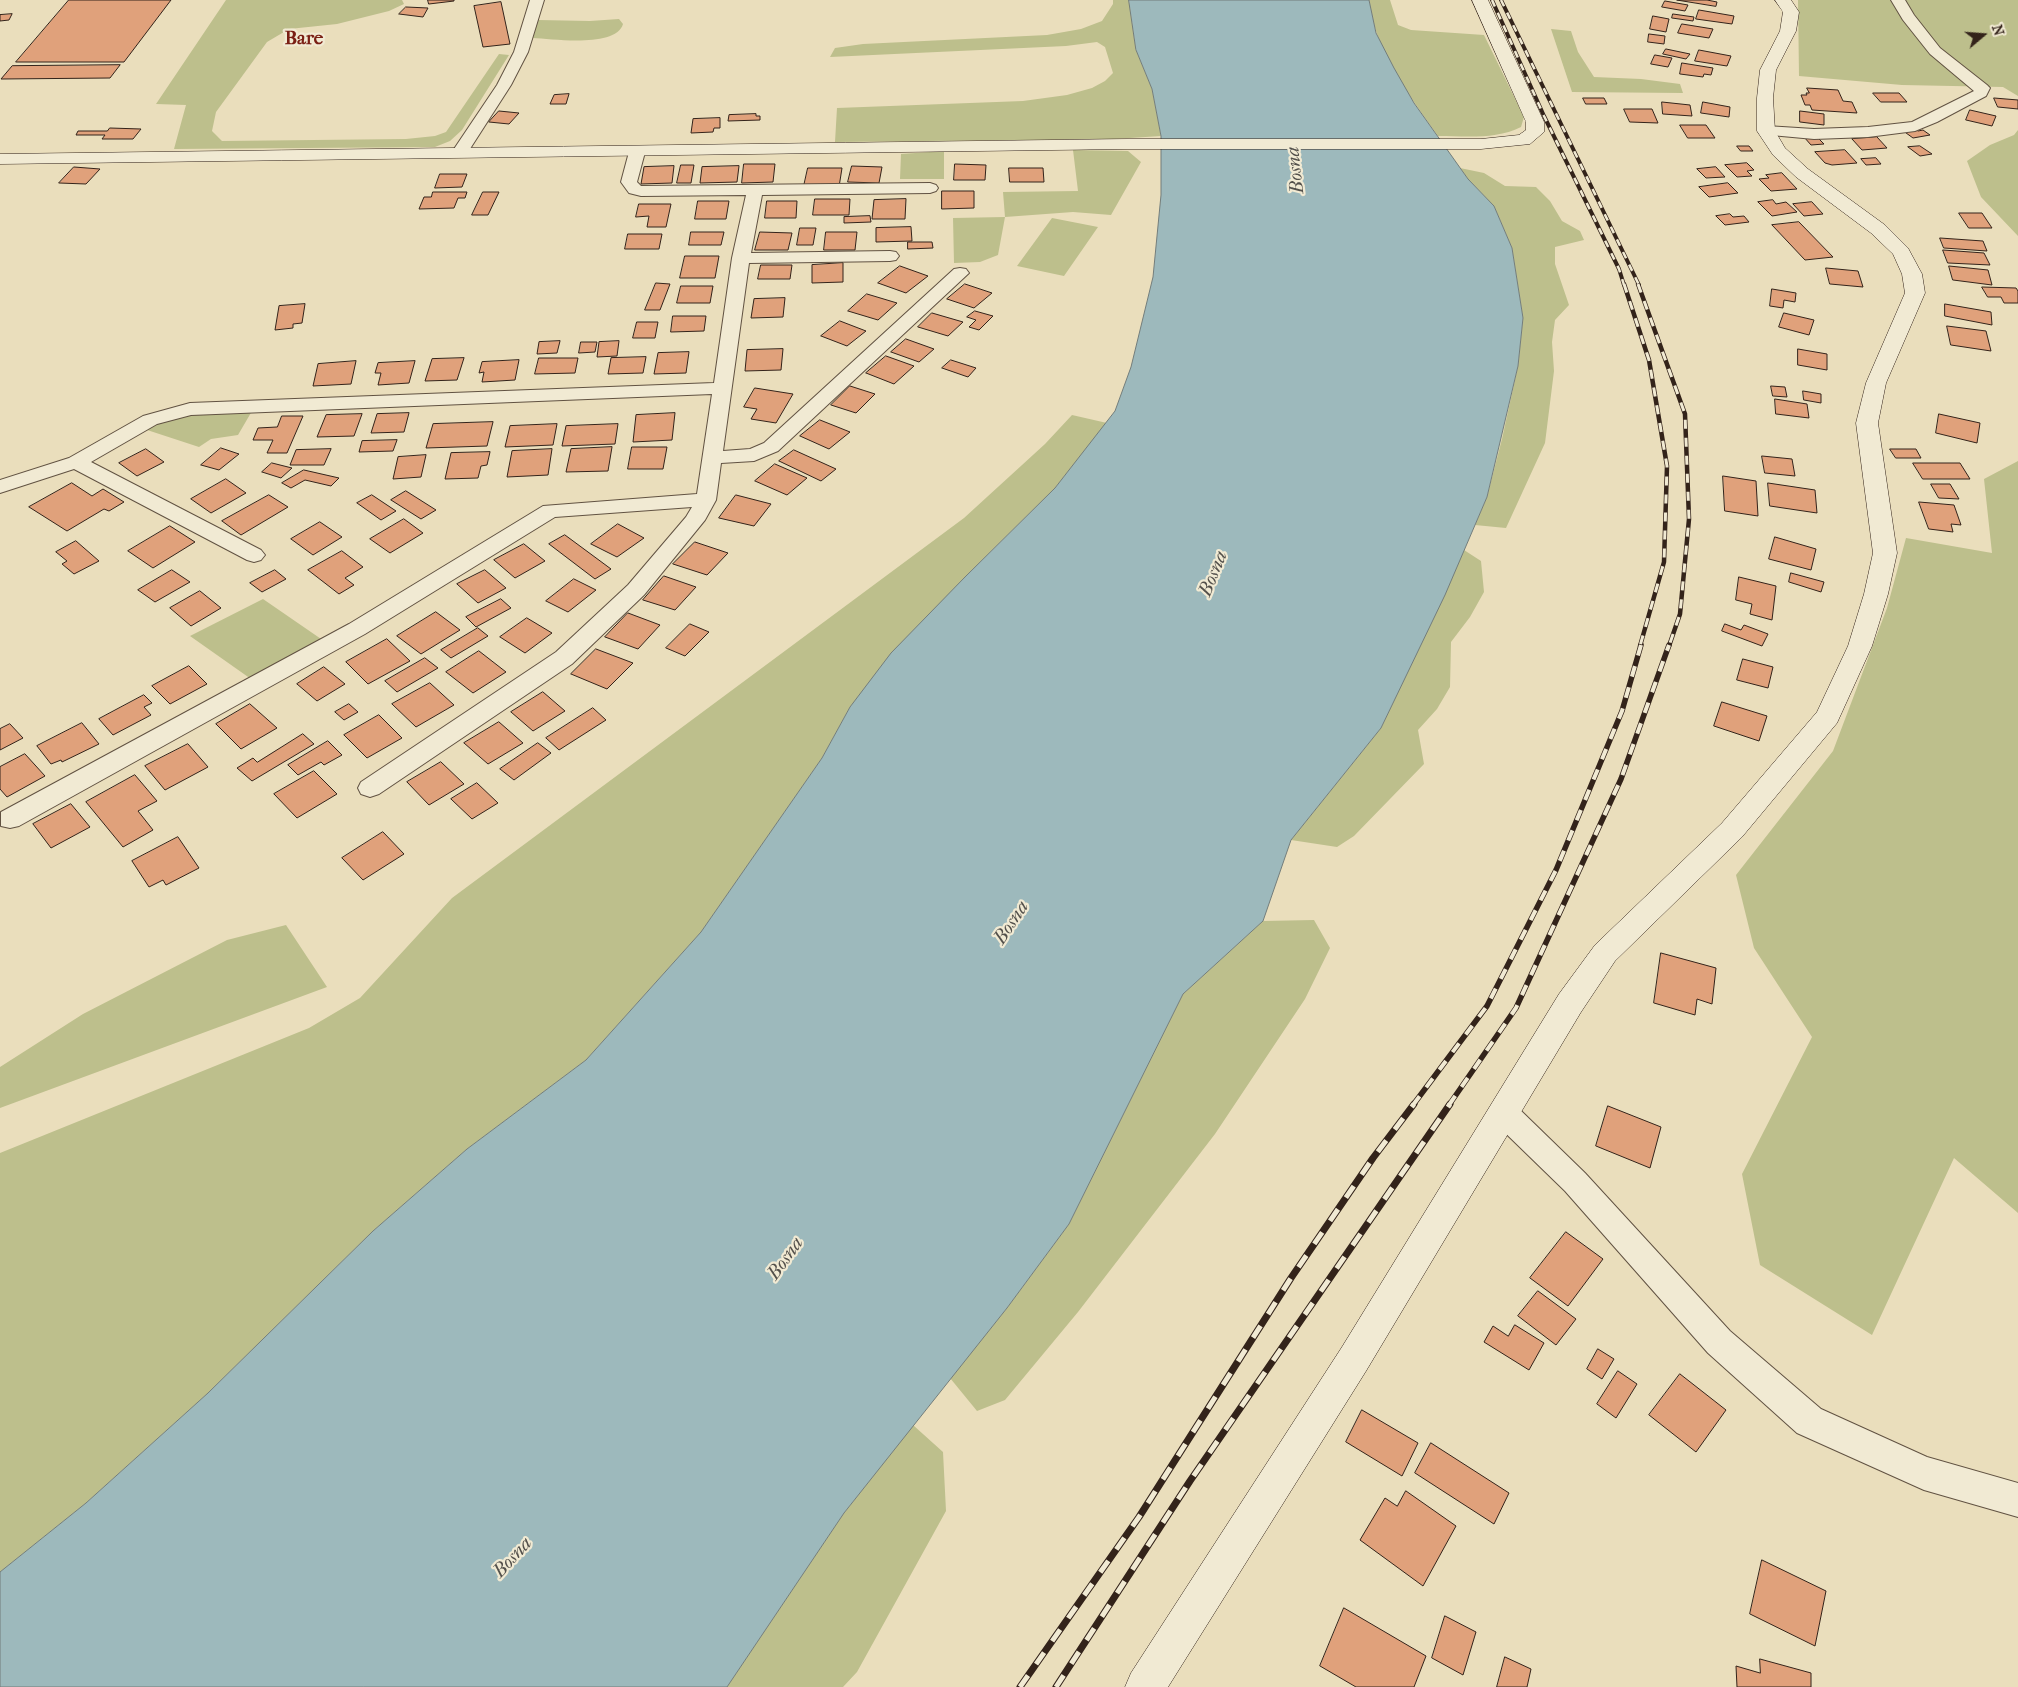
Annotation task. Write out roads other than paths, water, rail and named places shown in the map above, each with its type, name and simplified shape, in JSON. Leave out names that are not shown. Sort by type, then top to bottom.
[{"type":"main road","points":[[0,158],[460,152],[637,152],[1127,144],[1482,144],[1524,140],[1536,132],[1534,122],[1480,0]]},
{"type":"main road","points":[[1145,1687],[1354,1359],[1570,1003],[1605,953],[1732,830],[1828,717],[1860,646],[1876,594],[1885,553],[1867,423],[1876,383],[1915,293],[1912,274],[1900,252],[1878,229],[1802,173],[1779,151],[1766,131],[1765,98],[1768,70],[1788,31],[1791,12],[1783,0]]},
{"type":"street","points":[[460,152],[504,85],[521,52],[537,0]]},
{"type":"street","points":[[1766,131],[1814,134],[1868,132],[1915,126],[1932,120],[1981,93],[1982,88],[1935,51],[1908,17],[1898,0]]},
{"type":"street","points":[[637,152],[629,182],[635,190],[649,192],[930,188]]},
{"type":"street","points":[[370,788],[564,658],[636,590],[695,520],[706,500],[741,258],[755,191]]},
{"type":"street","points":[[741,258],[890,256]]},
{"type":"street","points":[[712,458],[754,455],[779,442],[960,273]]},
{"type":"street","points":[[0,487],[76,462],[150,420],[167,414],[190,410],[270,405],[721,388]]},
{"type":"street","points":[[76,462],[254,555]]},
{"type":"street","points":[[10,819],[358,628],[550,511],[706,500]]},
{"type":"street","points":[[1504,1112],[1575,1182],[1719,1342],[1809,1421],[1924,1474],[2018,1500]]},
{"type":"water","name":"Bosna","points":[[1129,0],[1369,0],[1376,33],[1414,103],[1468,179],[1494,206],[1512,248],[1523,318],[1518,366],[1487,497],[1445,595],[1381,728],[1291,840],[1263,921],[1183,994],[1069,1224],[1007,1308],[844,1513],[727,1687],[0,1687],[0,1572],[86,1503],[208,1393],[373,1231],[467,1149],[586,1060],[701,932],[822,758],[850,707],[891,653],[1055,488],[1115,411],[1131,367],[1153,277],[1161,195],[1161,136],[1152,89],[1136,50]]},
{"type":"railway","points":[[1492,0],[1544,116],[1619,269],[1624,285]]},
{"type":"railway","points":[[1501,0],[1639,285]]},
{"type":"railway","points":[[1624,284],[1649,360],[1667,466],[1664,562],[1640,646]]},
{"type":"railway","points":[[1638,284],[1685,414],[1689,519],[1680,614],[1669,646]]},
{"type":"railway","points":[[1413,1105],[1487,1006],[1556,870],[1622,711],[1641,645]]},
{"type":"railway","points":[[1449,1105],[1516,1008],[1621,779],[1669,645]]},
{"type":"railway","points":[[1020,1687],[1139,1517],[1291,1278],[1373,1158],[1414,1104]]},
{"type":"railway","points":[[1056,1687],[1190,1481],[1450,1104]]},
{"type":"district","name":"Bare","points":[[304,39]]}]
